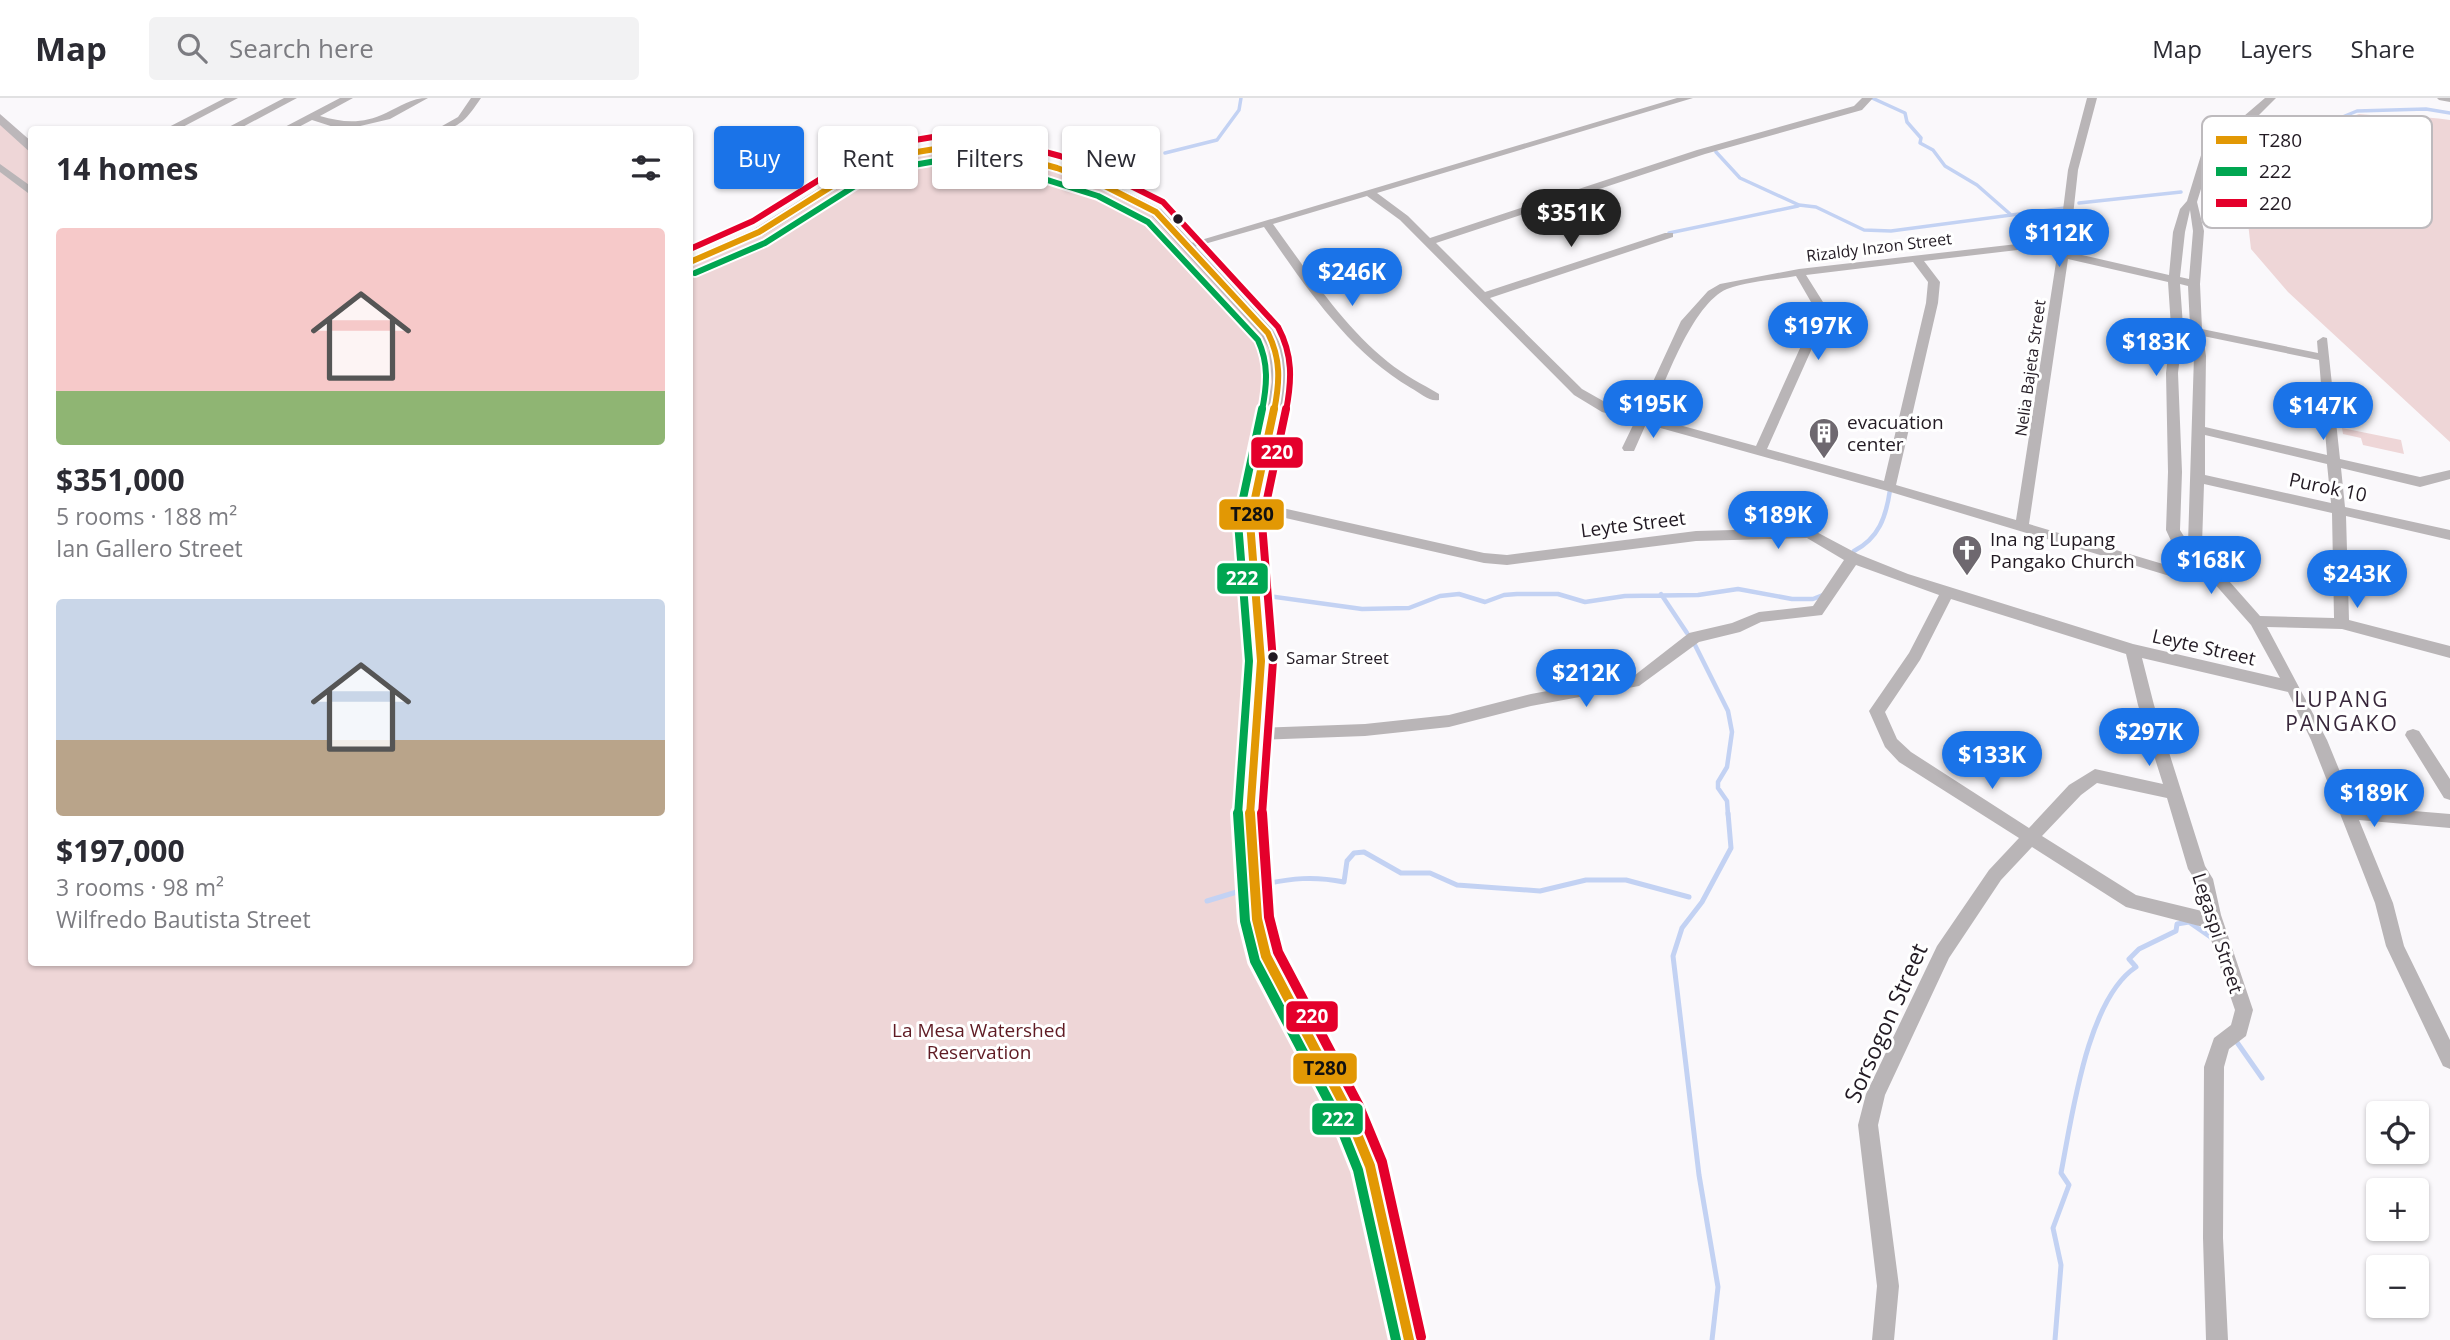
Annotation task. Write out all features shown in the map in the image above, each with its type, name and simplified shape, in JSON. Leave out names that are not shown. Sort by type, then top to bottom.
[{"type":"main road","points":[[0,118],[28,146]]},
{"type":"main road","points":[[693,261],[759,232],[864,166],[899,155],[967,147],[989,149],[1034,160],[1128,195],[1163,218],[1268,334],[1276,349],[1280,372],[1278,392],[1251,506],[1250,522],[1261,661],[1249,827],[1260,937],[1275,973],[1360,1137],[1378,1192],[1409,1340]]},
{"type":"street","points":[[177,126],[233,98]]},
{"type":"street","points":[[236,126],[292,98]]},
{"type":"street","points":[[292,126],[348,98]]},
{"type":"street","points":[[357,126],[386,117],[423,98]]},
{"type":"street","points":[[448,126],[462,119],[476,98]]},
{"type":"street","points":[[1187,246],[1688,98]]},
{"type":"street","points":[[1428,242],[1701,152],[1858,108],[1868,98]]},
{"type":"street","name":"Nelia Bajeta Street","points":[[2022,527],[2073,170],[2092,98]]},
{"type":"street","points":[[2252,116],[2271,98]]},
{"type":"street","points":[[311,116],[344,126]]},
{"type":"street","points":[[0,167],[28,190]]},
{"type":"street","points":[[2202,169],[2192,202],[2185,209],[2179,232],[2174,280],[2176,327],[2172,373],[2175,455],[2173,530],[2178,542],[2217,577],[2256,621],[2293,687],[2319,740],[2384,903],[2395,946],[2450,1060]]},
{"type":"street","points":[[1370,193],[1404,218],[1578,392],[1607,409],[1889,487],[2173,572],[2217,577]]},
{"type":"street","points":[[2188,550],[2195,544],[2200,356],[2194,284],[2199,214],[2192,202]]},
{"type":"street","points":[[1267,223],[1345,326],[1386,366],[1435,397]]},
{"type":"street","points":[[1484,296],[1669,235]]},
{"type":"street","name":"Rizaldy Inzon Street","points":[[1629,448],[1680,334],[1696,308],[1724,286],[1799,272],[2026,246],[2194,284]]},
{"type":"street","points":[[1889,487],[1932,303],[1934,282],[1919,258]]},
{"type":"street","points":[[1760,452],[1807,346],[1811,331],[1817,302],[1799,272]]},
{"type":"street","points":[[2176,327],[2325,358]]},
{"type":"street","points":[[2323,341],[2340,530],[2342,624]]},
{"type":"street","points":[[2173,411],[2198,423],[2335,463],[2426,483],[2450,474]]},
{"type":"street","points":[[2175,455],[2197,461]]},
{"type":"street","name":"Purok 10","points":[[2197,478],[2450,535]]},
{"type":"street","name":"Leyte Street","points":[[1251,506],[1484,558],[1507,560],[1696,536],[1809,533],[1853,558],[1903,578],[2133,650],[2293,687]]},
{"type":"street","points":[[1257,734],[1365,730],[1449,721],[1531,700],[1639,680],[1694,637],[1735,628],[1759,617],[1817,611],[1853,558]]},
{"type":"street","points":[[1948,591],[1914,656],[1877,711],[1891,743],[1905,757],[2132,902],[2215,922]]},
{"type":"street","points":[[2256,621],[2342,624],[2450,652]]},
{"type":"street","name":"Legaspi Street","points":[[2133,650],[2149,719],[2244,1010],[2239,1030],[2221,1044],[2214,1066],[2213,1238],[2217,1340]]},
{"type":"street","points":[[2413,736],[2450,793]]},
{"type":"street","name":"Sorsogon Street","points":[[1883,1340],[1888,1286],[1868,1125],[1876,1094],[1943,952],[1995,875],[2075,790],[2095,776],[2175,793]]},
{"type":"street","points":[[2347,812],[2450,821]]},
{"type":"green space","points":[[2359,114],[2404,116],[2353,116]]},
{"type":"green space","name":"La Mesa Watershed Reservation","points":[[0,118],[28,146],[28,966],[693,966],[693,264],[790,215],[834,189],[918,189],[918,154],[932,152],[932,189],[1048,189],[1048,169],[1062,174],[1062,189],[1101,189],[1143,205],[1268,333],[1280,372],[1251,506],[1257,919],[1347,1110],[1409,1340],[0,1340]]},
{"type":"green space","points":[[2432,118],[2450,120],[2450,442],[2288,292],[2251,249],[2249,228],[2432,228]]},
{"type":"green space","points":[[2342,428],[2401,440],[2404,454],[2363,445],[2361,438],[2343,434]]},
{"type":"waterway","points":[[1165,153],[1217,140],[1239,110],[1241,98]]},
{"type":"waterway","points":[[1872,98],[1905,113],[1907,122],[1921,138],[1920,143],[1933,150],[1945,166],[1977,185],[2010,214]]},
{"type":"waterway","points":[[2345,116],[2357,111],[2426,109],[2450,113]]},
{"type":"waterway","points":[[1716,152],[1740,178],[1799,205],[1816,207],[1864,230],[1891,231],[2065,208]]},
{"type":"waterway","points":[[2079,203],[2181,192]]},
{"type":"waterway","points":[[1669,233],[1798,206]]},
{"type":"waterway","points":[[1854,551],[1870,540],[1880,526],[1890,490]]},
{"type":"waterway","points":[[1662,595],[1698,595],[1738,589],[1792,599],[1813,599],[1823,595]]},
{"type":"waterway","points":[[1261,595],[1362,609],[1409,608],[1440,596],[1459,594],[1485,602],[1504,595],[1517,594],[1558,594],[1585,602],[1625,596],[1662,595]]},
{"type":"waterway","points":[[1662,595],[1687,633]]},
{"type":"waterway","points":[[1695,645],[1728,711],[1732,732],[1727,767],[1718,782],[1718,788],[1727,801],[1728,815]]},
{"type":"waterway","points":[[1712,1340],[1718,1287],[1699,1175],[1673,956],[1682,928],[1702,902],[1731,848],[1728,813]]},
{"type":"waterway","points":[[1261,885],[1302,879],[1344,882],[1347,861],[1354,853],[1364,852],[1401,873],[1430,873],[1457,885],[1540,891],[1586,880],[1626,880],[1689,897]]},
{"type":"waterway","points":[[1207,901],[1250,888]]},
{"type":"waterway","points":[[2055,1340],[2061,1265],[2053,1228],[2069,1185],[2061,1173],[2084,1061],[2094,1031],[2105,1005],[2119,983],[2136,967],[2129,959],[2139,949],[2176,931],[2177,924],[2189,922],[2212,938]]},
{"type":"waterway","points":[[2234,1038],[2262,1078]]},
{"type":"transit line","name":"220","points":[[693,248],[753,221],[859,155],[897,143],[939,136],[990,137],[1060,156],[1107,174],[1163,202],[1278,327],[1288,346],[1292,382],[1262,523],[1273,661],[1261,827],[1269,917],[1278,952],[1358,1104],[1382,1162],[1421,1337]]},
{"type":"transit line","name":"T280","points":[[693,261],[759,232],[864,166],[899,155],[941,148],[989,149],[1057,168],[1103,185],[1156,212],[1268,333],[1276,349],[1280,382],[1250,522],[1261,661],[1249,827],[1257,919],[1266,956],[1347,1110],[1370,1166],[1409,1340]]},
{"type":"transit line","name":"222","points":[[695,273],[765,243],[869,177],[902,167],[942,160],[987,161],[1098,196],[1148,222],[1258,340],[1264,353],[1268,381],[1238,522],[1249,661],[1237,827],[1245,921],[1255,961],[1336,1115],[1358,1170],[1396,1340]]},
{"type":"place","name":"evacuation center","points":[[1824,460]]},
{"type":"place","name":"Ina ng Lupang Pangako Church","points":[[1967,577]]},
{"type":"place","name":"Samar Street","points":[[1273,657]]},
{"type":"district","name":"LUPANG PANGAKO","points":[[2342,712]]}]
